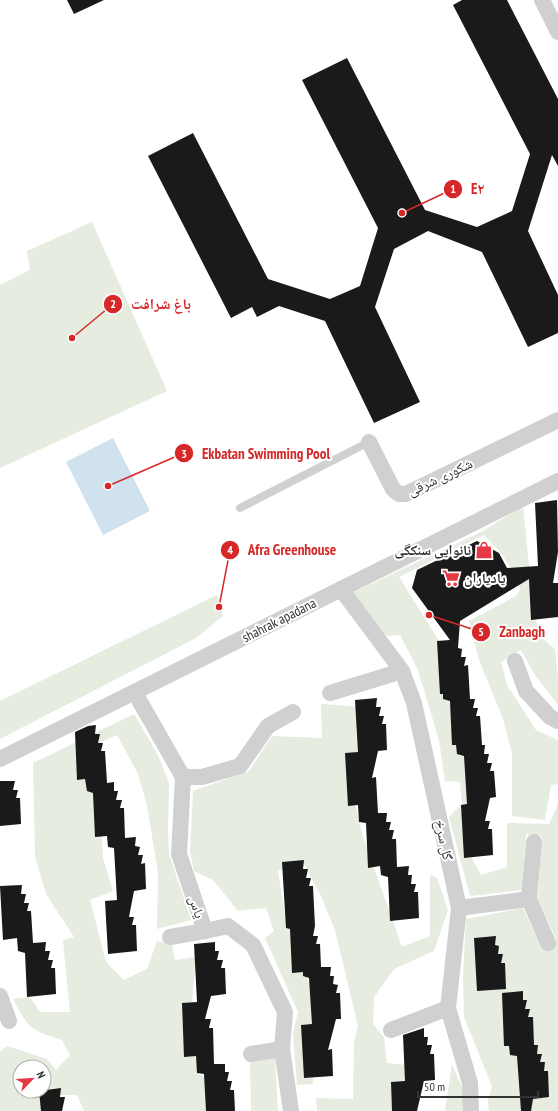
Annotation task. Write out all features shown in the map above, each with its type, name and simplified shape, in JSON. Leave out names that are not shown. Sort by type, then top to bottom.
[{"type":"street","points":[[542,0],[558,32]]},
{"type":"street","name":"شکوری شرقی","points":[[369,442],[393,489],[399,494],[406,494],[558,420]]},
{"type":"street","name":"shahrak apadana","points":[[0,759],[558,481]]},
{"type":"street","name":"گل سرخ","points":[[341,589],[402,671],[414,703],[458,908],[448,1008],[470,1083],[471,1111]]},
{"type":"street","points":[[515,661],[526,691],[550,717],[558,721]]},
{"type":"street","points":[[330,693],[402,671]]},
{"type":"street","points":[[135,693],[183,777],[202,777],[240,766],[268,726],[293,712]]},
{"type":"street","name":"یاس","points":[[183,777],[179,854],[205,931],[228,926],[253,946],[285,1012],[282,1049],[291,1111]]},
{"type":"street","points":[[534,842],[529,899],[548,943]]},
{"type":"street","points":[[458,908],[529,899]]},
{"type":"street","points":[[170,937],[205,931]]},
{"type":"street","points":[[0,996],[9,1021]]},
{"type":"street","points":[[391,1030],[448,1008]]},
{"type":"street","points":[[251,1054],[282,1049]]},
{"type":"lane","name":"شکوری شرقی","points":[[240,508],[369,442]]},
{"type":"shaded area","points":[[92,222],[167,391],[0,468],[0,285],[30,270],[27,251]]},
{"type":"shaded area","points":[[523,506],[534,615],[542,638],[555,649],[558,679],[558,705],[535,675],[521,650],[501,662],[507,685],[536,730],[558,740],[558,784],[551,785],[545,820],[512,816],[512,753],[503,719],[479,660],[469,621],[516,596],[520,590],[518,582],[510,567],[501,553],[484,535],[399,577],[439,641],[443,680],[475,773],[471,857],[481,875],[507,867],[507,823],[549,824],[558,804],[558,1111],[489,1111],[488,1101],[492,1086],[464,1017],[463,974],[466,919],[523,908],[541,947],[553,950],[556,939],[538,899],[542,836],[526,834],[522,890],[470,896],[449,817],[462,804],[460,782],[445,781],[439,740],[418,670],[400,635],[386,636],[352,593],[483,531]]},
{"type":"shaded area","points":[[217,595],[223,616],[196,638],[0,739],[0,701]]},
{"type":"shaded area","points":[[321,704],[364,707],[354,798],[363,837],[402,947],[430,936],[430,875],[437,878],[448,910],[434,951],[394,969],[374,997],[373,1024],[384,1037],[387,1063],[407,1065],[406,1111],[317,1111],[316,1098],[353,1099],[354,1043],[358,1026],[335,930],[320,894],[303,862],[278,871],[285,915],[317,1007],[310,1040],[313,1084],[297,1085],[293,1034],[298,1012],[265,938],[274,931],[266,908],[238,911],[213,880],[194,871],[190,852],[193,791],[249,771],[272,736],[322,738]]},
{"type":"shaded area","points":[[134,714],[158,755],[169,783],[169,854],[191,920],[157,929],[158,873],[147,805],[138,774],[117,735],[82,751],[100,795],[103,858],[113,891],[90,900],[106,962],[124,980],[147,969],[157,941],[172,944],[175,960],[196,957],[192,1002],[198,1074],[210,1078],[214,1111],[84,1111],[77,1095],[52,1095],[52,1065],[56,1070],[70,1055],[62,1040],[36,1030],[27,1023],[13,999],[30,997],[40,1012],[70,1012],[63,940],[74,937],[46,894],[35,856],[33,763]]},
{"type":"shaded area","points":[[7,1046],[47,1059],[12,1059],[12,1099],[42,1099],[43,1111],[0,1111],[0,1052]]},
{"type":"shaded area","points":[[275,1058],[278,1111],[251,1111],[250,1061]]},
{"type":"shaded area","points":[[452,1064],[465,1094],[465,1111],[445,1111]]},
{"type":"water","points":[[113,438],[150,511],[103,535],[66,462]]},
{"type":"building","points":[[67,0],[104,0],[74,14]]},
{"type":"building","points":[[462,0],[507,0],[558,99],[558,166],[552,155],[528,231],[558,295],[558,333],[528,347],[482,252],[428,231],[394,249],[375,307],[420,402],[374,423],[325,321],[279,306],[257,317],[252,307],[231,318],[148,156],[193,133],[268,279],[330,299],[360,286],[378,228],[302,80],[347,58],[425,210],[477,227],[512,211],[530,154],[453,5]]},
{"type":"building","points":[[557,500],[558,552],[553,583],[558,583],[558,617],[531,620],[529,579],[460,621],[458,648],[462,649],[461,657],[466,657],[464,666],[468,665],[470,699],[475,699],[473,708],[478,708],[476,716],[480,716],[482,745],[485,745],[484,754],[489,754],[487,763],[492,763],[490,771],[494,771],[496,797],[490,798],[485,821],[490,821],[488,829],[492,829],[493,855],[464,858],[461,805],[467,804],[464,756],[457,754],[456,745],[452,745],[450,701],[443,699],[443,694],[440,694],[437,641],[450,640],[412,588],[417,570],[477,541],[499,553],[507,568],[538,566],[535,503]]},
{"type":"building","points":[[377,698],[376,707],[381,707],[379,716],[384,716],[382,724],[386,724],[387,750],[378,751],[372,778],[376,777],[378,813],[387,813],[386,822],[391,822],[389,830],[394,830],[392,839],[396,839],[397,867],[409,866],[408,875],[412,875],[411,884],[416,884],[414,892],[418,892],[419,918],[390,921],[388,877],[381,875],[380,866],[368,868],[366,823],[359,822],[358,805],[348,806],[345,753],[358,752],[355,700]]},
{"type":"building","points":[[96,725],[95,734],[100,734],[98,743],[103,743],[101,751],[105,751],[107,783],[114,782],[114,791],[118,791],[116,800],[122,800],[120,808],[124,808],[125,838],[136,837],[135,846],[140,847],[138,855],[143,855],[141,864],[145,863],[146,889],[134,891],[129,917],[134,917],[132,925],[136,925],[137,951],[108,954],[105,901],[117,900],[114,848],[108,847],[107,836],[95,837],[93,793],[87,791],[85,779],[77,780],[75,732],[88,726]]},
{"type":"building","points":[[0,781],[15,781],[13,790],[18,790],[16,798],[20,798],[21,824],[0,826]]},
{"type":"building","points":[[304,860],[303,869],[308,869],[306,878],[311,878],[309,886],[313,886],[315,926],[313,936],[318,936],[316,944],[320,944],[321,967],[331,967],[330,976],[334,976],[333,984],[338,985],[336,993],[340,993],[341,1019],[336,1019],[328,1050],[332,1049],[333,1076],[304,1078],[301,1025],[312,1024],[309,978],[303,976],[303,972],[292,973],[290,929],[286,928],[282,862]]},
{"type":"building","points":[[22,885],[21,894],[26,894],[24,903],[29,903],[27,911],[31,911],[33,943],[46,942],[45,951],[50,951],[48,960],[53,960],[51,968],[55,968],[56,994],[27,997],[25,953],[18,951],[17,938],[3,940],[0,886]]},
{"type":"building","points":[[496,936],[495,945],[499,946],[498,954],[503,954],[501,963],[505,963],[506,989],[477,991],[474,938]]},
{"type":"building","points":[[215,942],[215,951],[219,951],[217,960],[223,960],[221,968],[225,968],[226,994],[211,996],[205,1019],[211,1019],[209,1028],[213,1028],[214,1064],[225,1064],[225,1072],[229,1072],[227,1081],[232,1081],[230,1090],[234,1090],[235,1111],[206,1111],[204,1074],[197,1073],[196,1056],[184,1057],[182,1003],[197,1002],[194,944]]},
{"type":"building","points":[[523,991],[523,1000],[527,1000],[525,1009],[530,1009],[528,1017],[533,1017],[534,1045],[538,1045],[537,1054],[542,1054],[540,1062],[545,1062],[544,1071],[548,1071],[549,1097],[533,1099],[531,1111],[521,1111],[517,1056],[510,1055],[509,1046],[504,1046],[502,993]]},
{"type":"building","points":[[424,1028],[424,1037],[428,1037],[427,1045],[432,1045],[430,1054],[434,1054],[435,1080],[424,1081],[417,1111],[392,1111],[391,1082],[405,1081],[403,1035]]},
{"type":"building","points":[[61,1088],[60,1097],[65,1097],[62,1111],[41,1111],[40,1099],[52,1099],[52,1089]]},
{"type":"place","name":"E۲","points":[[402,213]]},
{"type":"place","name":"باغ شرافت","points":[[72,338]]},
{"type":"place","name":"Ekbatan Swimming Pool","points":[[108,486]]},
{"type":"place","name":"نانوایی سنکگی","points":[[484,550]]},
{"type":"place","name":"یادیاران","points":[[451,578]]},
{"type":"place","name":"Afra Greenhouse","points":[[219,607]]},
{"type":"place","name":"Zanbagh","points":[[429,615]]}]
